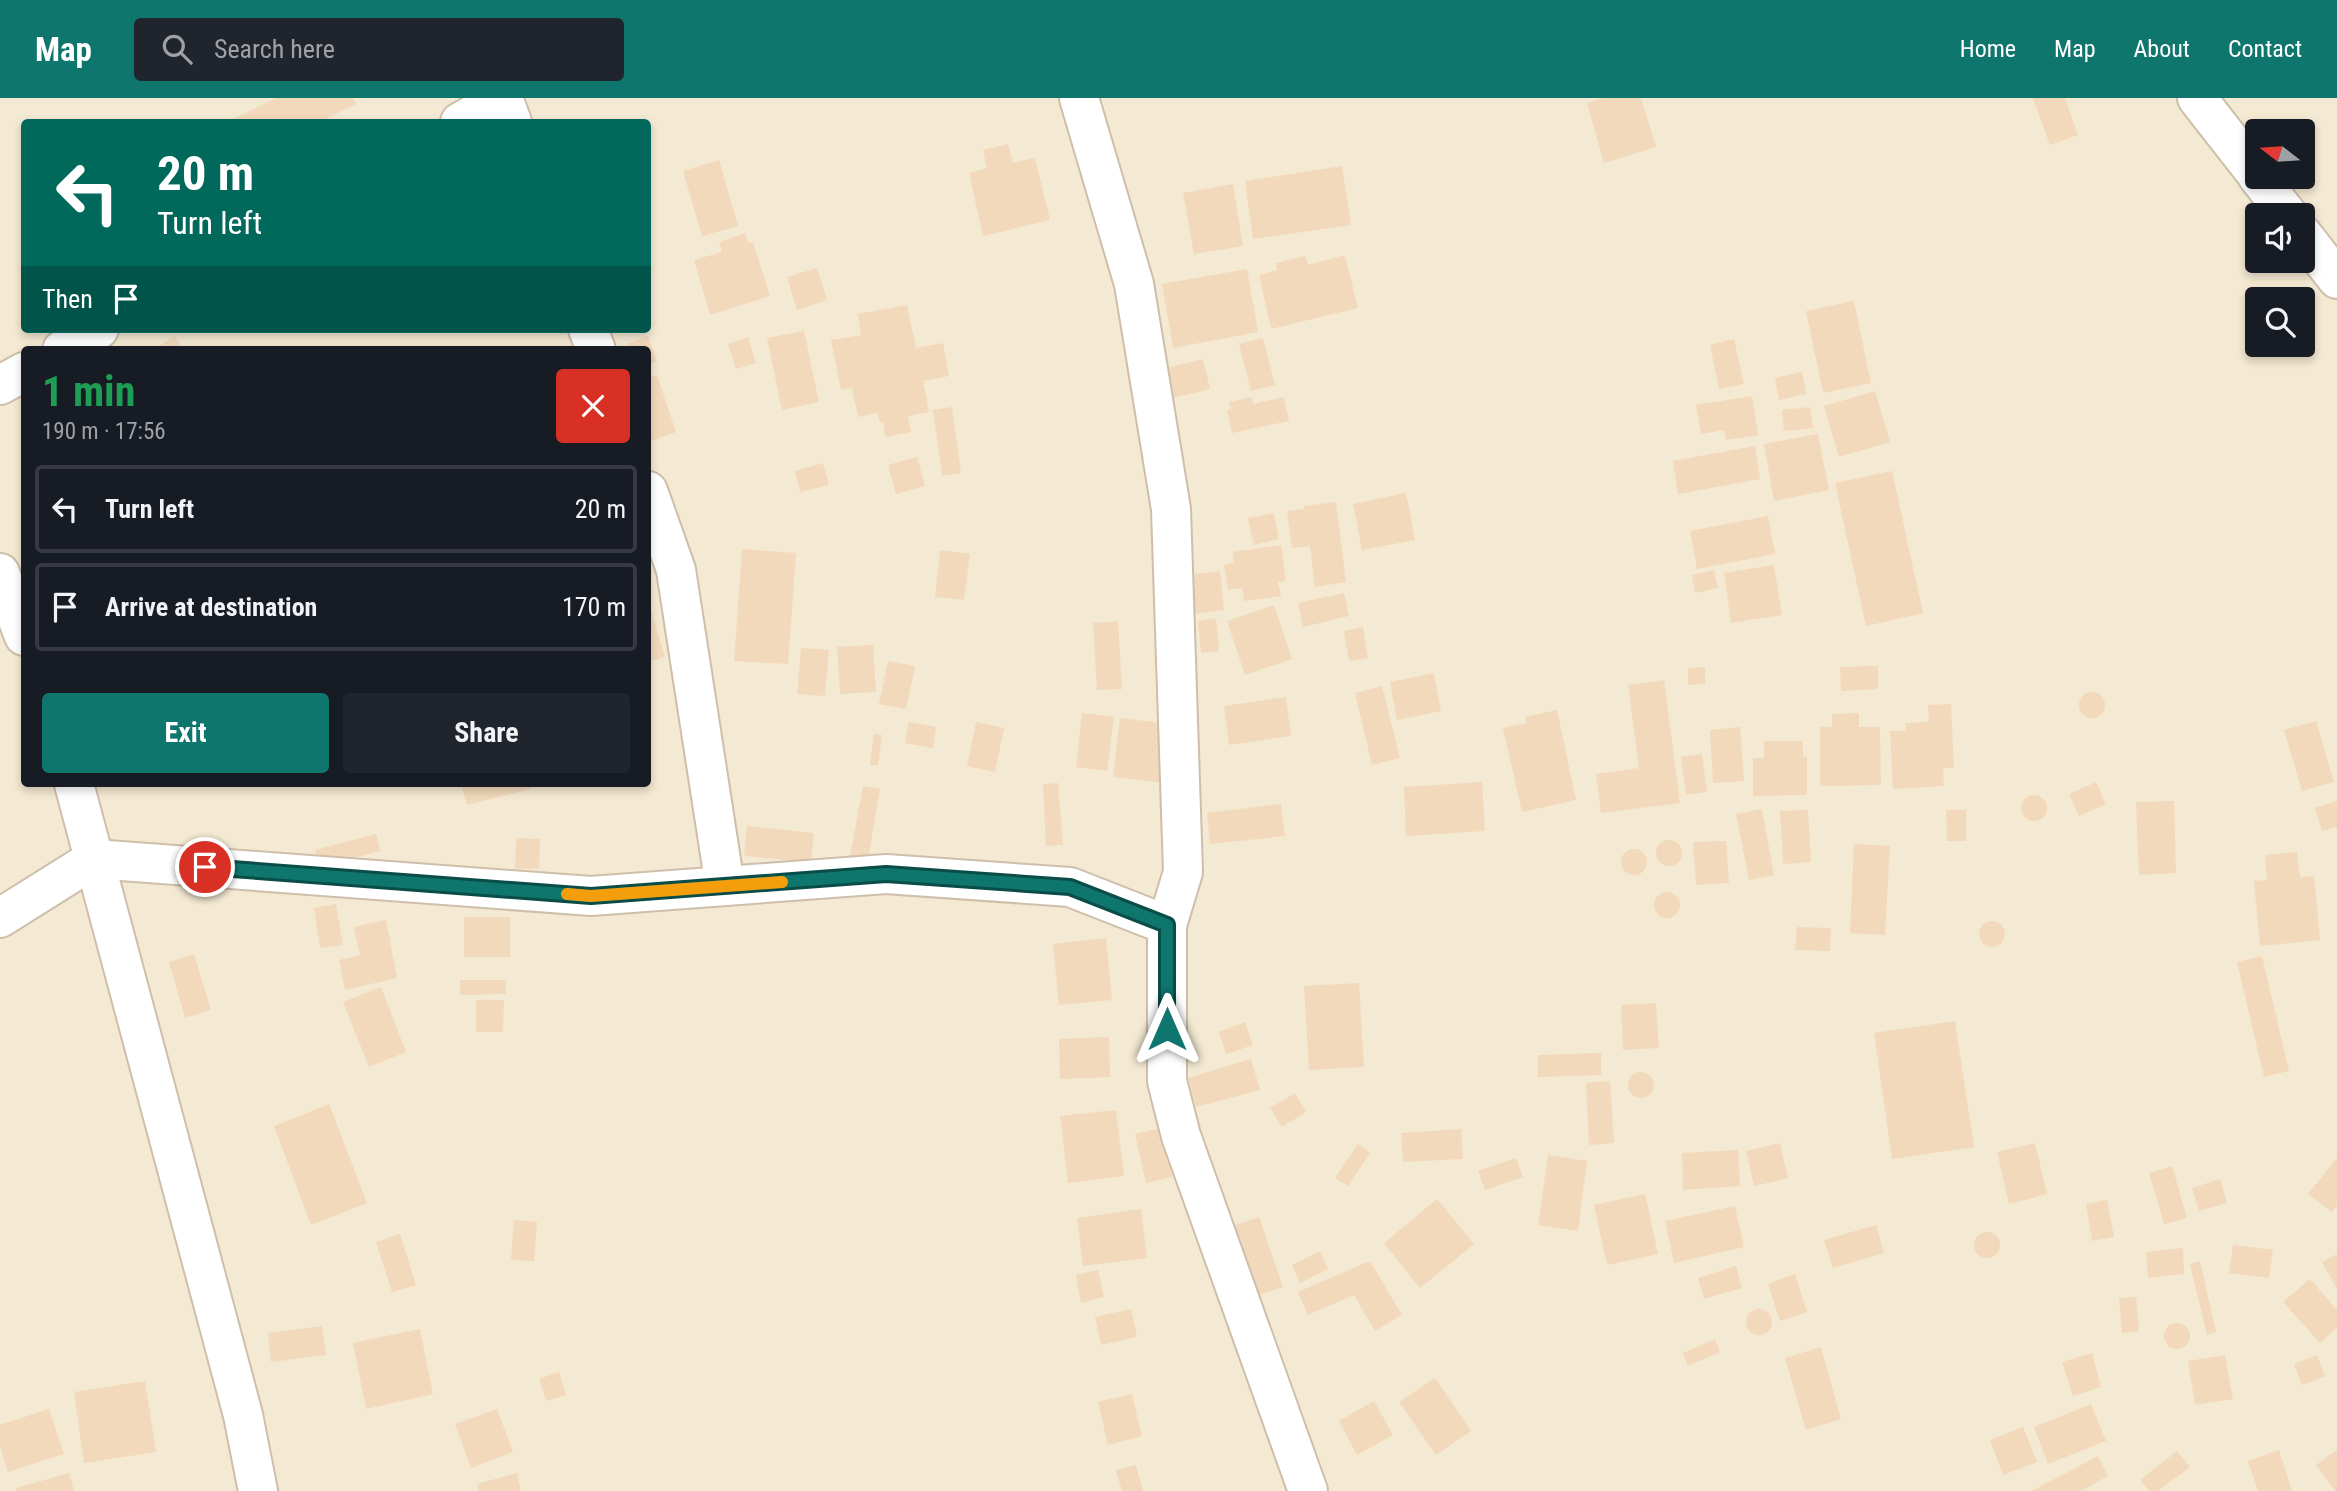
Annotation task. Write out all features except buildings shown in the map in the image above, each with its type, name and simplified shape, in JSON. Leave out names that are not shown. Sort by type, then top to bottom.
[{"type":"street","points":[[465,119],[503,98],[511,119]]},
{"type":"street","points":[[1079,98],[1134,284],[1171,509],[1183,872],[1167,925],[1167,1081],[1181,1136],[1308,1491]]},
{"type":"street","points":[[2197,98],[2245,159]]},
{"type":"street","points":[[2268,189],[2279,203]]},
{"type":"street","points":[[2315,251],[2337,279]]},
{"type":"street","points":[[69,346],[92,333]]},
{"type":"street","points":[[0,386],[21,374]]},
{"type":"street","points":[[651,499],[676,570],[725,886]]},
{"type":"street","points":[[0,573],[21,628]]},
{"type":"street","points":[[75,787],[243,1415],[258,1491]]},
{"type":"street","points":[[0,918],[94,859],[591,896],[886,874],[1070,887],[1167,925]]},
{"type":"shaded area","points":[[0,98],[2337,98],[2337,1491],[0,1491]]},
{"type":"slow traffic","points":[[567,894],[591,896],[782,882]]},
{"type":"route","points":[[205,867],[591,896],[886,874],[1070,887],[1167,925],[1167,1029]]}]
